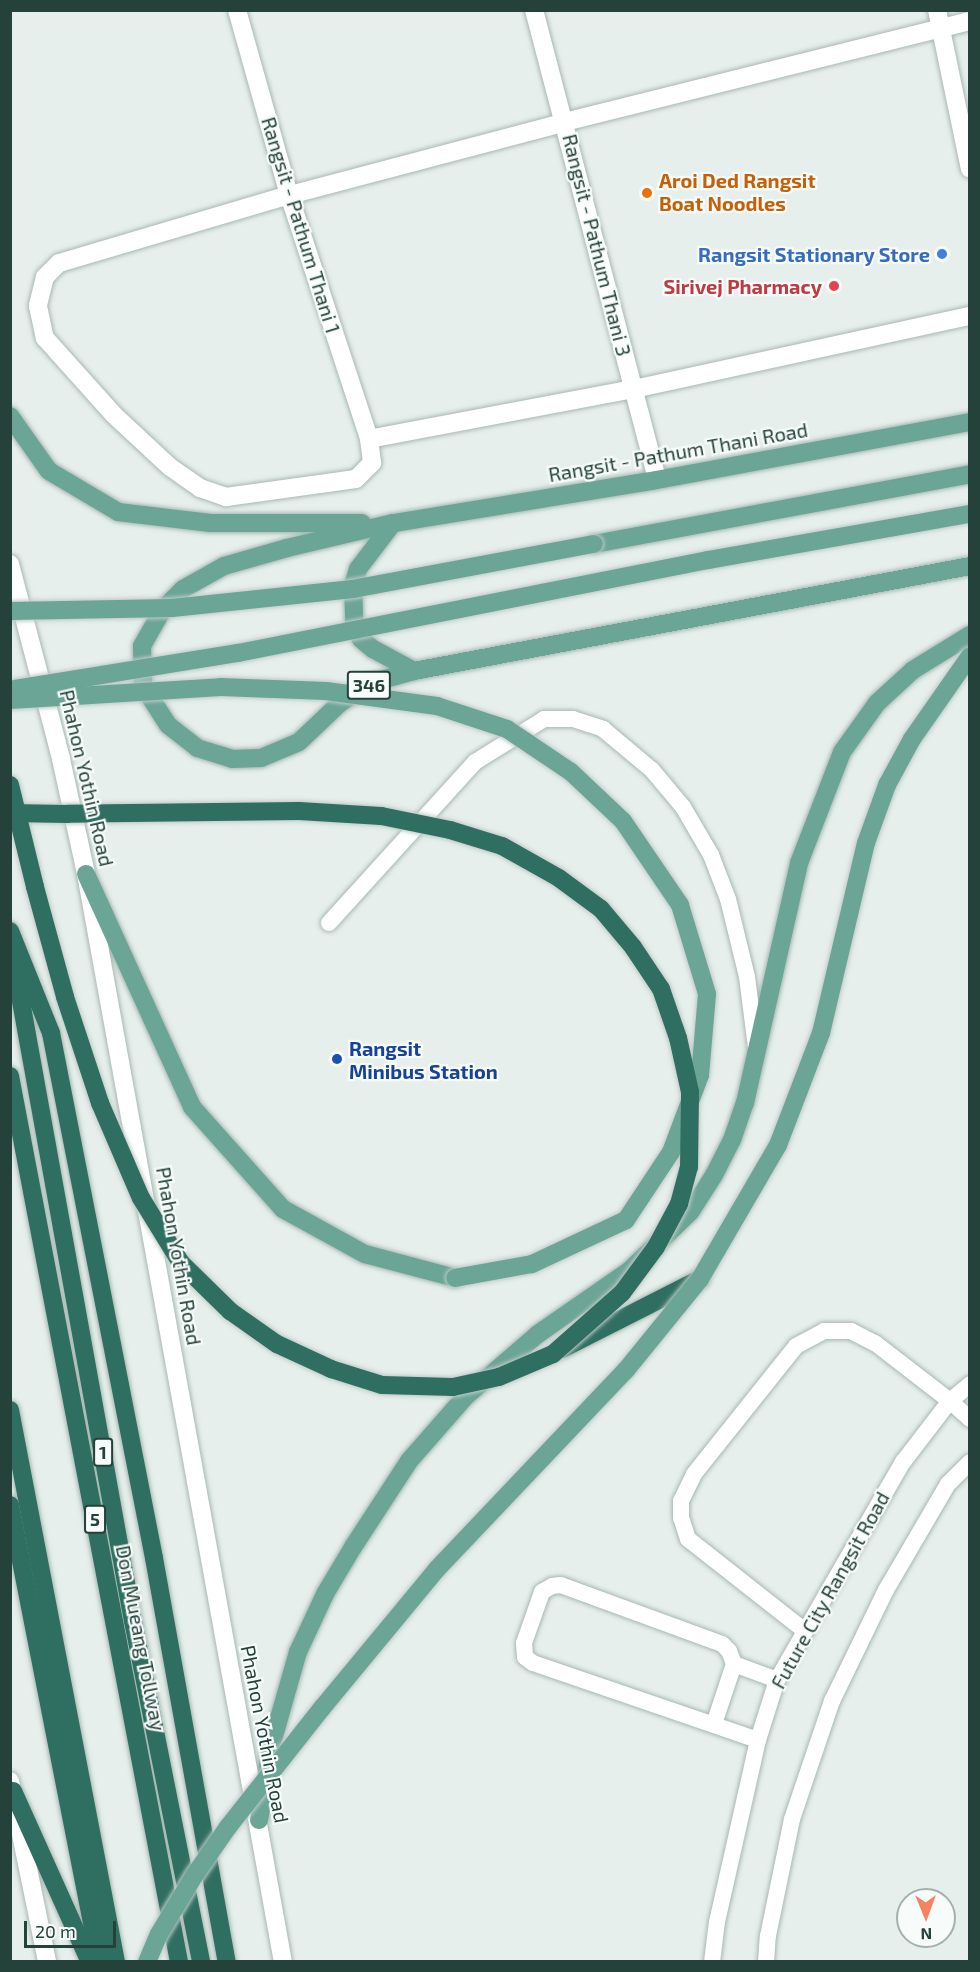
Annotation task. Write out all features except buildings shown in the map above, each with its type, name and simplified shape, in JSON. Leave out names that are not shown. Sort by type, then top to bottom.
[{"type":"highway","points":[[10,785],[65,997],[100,1103],[141,1198],[181,1263],[230,1311],[277,1344],[331,1369],[382,1385],[453,1387],[499,1377],[553,1354],[700,1279]]},
{"type":"highway","points":[[10,813],[299,811],[381,816],[450,830],[502,846],[559,878],[601,909],[633,947],[661,989],[674,1028],[690,1092],[689,1167],[679,1204],[656,1247],[622,1293],[553,1354]]},
{"type":"highway","points":[[10,931],[51,1033],[154,1558],[226,1962]]},
{"type":"highway","name":"1","points":[[10,941],[133,1621],[201,1962]]},
{"type":"highway","name":"Don Mueang Tollway","points":[[10,1076],[180,1962]]},
{"type":"highway","points":[[10,1410],[116,1962]]},
{"type":"highway","points":[[10,1505],[100,1962]]},
{"type":"highway","points":[[12,1786],[90,1962]]},
{"type":"main road","points":[[10,416],[49,471],[118,512],[210,523],[393,523]]},
{"type":"main road","name":"Rangsit - Pathum Thani Road","points":[[393,523],[657,480],[969,422]]},
{"type":"main road","points":[[10,611],[172,608],[353,589],[969,474]]},
{"type":"main road","points":[[10,690],[238,653],[708,560],[969,514]]},
{"type":"main road","points":[[393,523],[358,569],[353,585],[354,622],[362,639],[373,649],[414,671]]},
{"type":"main road","name":"346","points":[[393,523],[287,548],[224,567],[183,589],[163,609],[142,646],[143,686],[168,725],[197,748],[232,759],[261,758],[299,742],[340,703],[371,683],[414,671],[969,566]]},
{"type":"main road","points":[[259,1820],[272,1743],[298,1652],[325,1594],[382,1499],[437,1425],[465,1396],[538,1334],[630,1270],[691,1211],[714,1175],[732,1140],[757,1053],[799,863],[819,806],[843,752],[878,703],[913,670],[969,635]]},
{"type":"main road","points":[[147,1962],[159,1934],[194,1876],[228,1827],[322,1708],[438,1569],[626,1370],[700,1279],[778,1145],[821,1033],[866,843],[887,785],[912,739],[969,656]]},
{"type":"main road","points":[[10,700],[221,687],[326,691],[437,706],[507,729],[572,772],[623,821],[680,905],[707,994],[700,1075],[671,1152],[626,1220],[532,1264],[455,1278],[365,1254],[283,1209],[192,1107],[86,874]]},
{"type":"street","name":"Rangsit - Pathum Thani 1","points":[[237,10],[288,195],[369,439],[372,464],[356,478],[226,497],[200,488],[170,467],[114,415],[45,338],[39,306],[45,277],[59,263],[288,195]]},
{"type":"street","name":"Rangsit - Pathum Thani 3","points":[[534,10],[566,122],[657,480]]},
{"type":"street","points":[[937,10],[969,169]]},
{"type":"street","points":[[288,195],[566,122],[969,21]]},
{"type":"street","points":[[369,439],[634,389],[969,316]]},
{"type":"street","name":"Phahon Yothin Road","points":[[10,564],[61,759],[86,874],[283,1962]]},
{"type":"street","points":[[12,1786],[47,1962]]},
{"type":"lane","points":[[329,923],[475,762],[544,720],[573,719],[603,729],[652,770],[683,807],[711,855],[728,899],[747,977],[757,1053]]},
{"type":"lane","points":[[805,1631],[688,1539],[681,1518],[681,1501],[694,1474],[796,1346],[824,1331],[851,1331],[875,1344],[950,1401],[969,1419]]},
{"type":"lane","name":"Future City Rangsit Road","points":[[712,1962],[717,1922],[758,1740],[777,1680],[903,1462],[950,1401],[969,1384]]},
{"type":"lane","points":[[766,1962],[768,1936],[792,1819],[832,1701],[886,1590],[948,1484],[969,1462]]},
{"type":"lane","points":[[714,1724],[734,1664],[729,1651],[722,1644],[561,1585],[552,1586],[542,1592],[524,1643],[525,1657],[533,1663],[758,1740]]},
{"type":"lane","points":[[734,1664],[777,1680]]},
{"type":"place","name":"Aroi Ded Rangsit Boat Noodles","points":[[647,193]]},
{"type":"place","name":"Rangsit Stationary Store","points":[[942,254]]},
{"type":"place","name":"Sirivej Pharmacy","points":[[834,286]]},
{"type":"place","name":"Rangsit Minibus Station","points":[[337,1059]]}]
